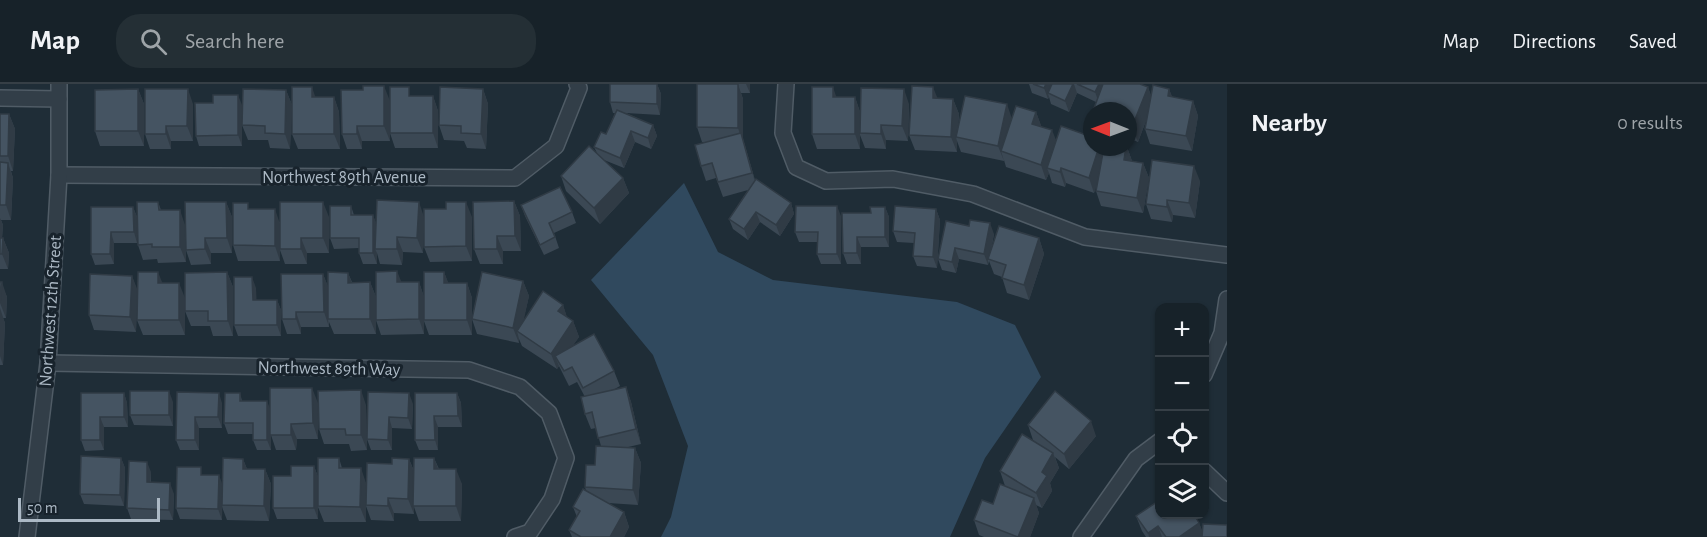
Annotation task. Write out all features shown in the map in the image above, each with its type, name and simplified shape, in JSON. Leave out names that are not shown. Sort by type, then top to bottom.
[{"type":"street","points":[[786,84],[783,133],[796,166],[826,181],[893,179],[974,194],[1085,237],[1227,255]]},
{"type":"street","name":"Northwest 89th Avenue","points":[[59,175],[514,178],[556,146],[578,86]]},
{"type":"street","points":[[0,98],[59,92]]},
{"type":"street","name":"Northwest 12th Street","points":[[27,537],[48,363],[59,175],[59,92]]},
{"type":"street","points":[[1209,364],[1224,333],[1227,299]]},
{"type":"street","name":"Northwest 89th Way","points":[[48,363],[469,370],[520,387],[549,413],[566,458],[552,499],[530,532],[515,537]]},
{"type":"street","points":[[1082,537],[1136,459],[1155,445]]},
{"type":"street","points":[[1209,476],[1227,493]]},
{"type":"water","points":[[684,183],[718,252],[773,280],[957,302],[1015,325],[1041,377],[985,458],[950,537],[661,537],[671,517],[688,446],[653,355],[591,280]]},
{"type":"building","points":[[610,84],[657,84],[657,104],[610,102]]},
{"type":"building","points":[[697,84],[738,84],[738,128],[697,127]]},
{"type":"building","points":[[1033,84],[1046,84],[1044,88]]},
{"type":"building","points":[[1052,84],[1073,84],[1065,101],[1048,93]]},
{"type":"building","points":[[1077,84],[1099,84],[1095,92]]},
{"type":"building","points":[[1103,84],[1140,84],[1148,87],[1137,114],[1137,102],[1096,102]]},
{"type":"building","points":[[1153,85],[1169,89],[1168,96],[1193,101],[1186,136],[1145,129]]},
{"type":"building","points":[[363,86],[384,86],[384,126],[357,126],[357,134],[342,134],[341,90],[363,90]]},
{"type":"building","points":[[912,86],[933,87],[933,98],[953,99],[951,137],[909,135]]},
{"type":"building","points":[[292,87],[312,87],[312,97],[334,97],[334,134],[292,134]]},
{"type":"building","points":[[390,87],[409,87],[409,96],[433,96],[433,133],[390,133]]},
{"type":"building","points":[[440,87],[483,89],[481,134],[461,133],[461,126],[439,125]]},
{"type":"building","points":[[812,87],[833,87],[833,97],[855,97],[855,134],[812,134]]},
{"type":"building","points":[[861,88],[904,89],[902,126],[881,125],[881,134],[860,133]]},
{"type":"building","points":[[138,89],[138,131],[95,131],[95,90]]},
{"type":"building","points":[[145,89],[188,89],[187,126],[166,126],[166,134],[145,134]]},
{"type":"building","points":[[243,89],[286,90],[285,134],[265,133],[265,126],[242,125]]},
{"type":"building","points":[[213,95],[238,95],[238,135],[196,136],[195,103],[213,103]]},
{"type":"building","points":[[965,96],[1007,104],[998,146],[956,137]]},
{"type":"building","points":[[1016,106],[1036,112],[1032,124],[1052,130],[1041,165],[1001,151]]},
{"type":"building","points":[[617,110],[653,125],[648,138],[631,131],[620,158],[594,147],[601,132],[606,134]]},
{"type":"building","points":[[0,114],[9,114],[8,156],[0,156]]},
{"type":"building","points":[[1061,126],[1083,134],[1083,156],[1096,156],[1089,178],[1061,168],[1060,172],[1047,168]]},
{"type":"building","points":[[741,133],[752,173],[718,182],[712,163],[701,166],[695,145]]},
{"type":"building","points":[[589,146],[623,178],[594,208],[561,176]]},
{"type":"building","points":[[1102,156],[1125,156],[1124,160],[1143,163],[1137,198],[1096,191]]},
{"type":"building","points":[[1152,160],[1194,166],[1189,203],[1167,200],[1167,207],[1146,204]]},
{"type":"building","points":[[0,162],[8,163],[6,205],[0,205]]},
{"type":"building","points":[[756,179],[791,203],[776,225],[756,212],[744,229],[729,219]]},
{"type":"building","points":[[560,187],[572,212],[549,223],[555,237],[540,245],[521,205]]},
{"type":"building","points":[[377,200],[419,202],[417,238],[397,237],[397,249],[375,249]]},
{"type":"building","points":[[514,201],[515,236],[497,236],[497,249],[474,249],[473,202]]},
{"type":"building","points":[[137,202],[158,202],[159,210],[180,210],[180,247],[138,245]]},
{"type":"building","points":[[185,202],[226,202],[227,238],[205,238],[205,249],[186,250]]},
{"type":"building","points":[[280,202],[323,202],[323,238],[301,238],[301,249],[280,249]]},
{"type":"building","points":[[446,202],[466,202],[466,246],[424,247],[424,209],[446,209]]},
{"type":"building","points":[[233,203],[248,203],[248,209],[275,209],[275,246],[233,245]]},
{"type":"building","points":[[330,206],[351,206],[351,215],[373,215],[373,253],[359,253],[359,238],[330,238]]},
{"type":"building","points":[[796,206],[837,206],[837,254],[817,254],[818,232],[795,232]]},
{"type":"building","points":[[895,206],[936,209],[933,257],[913,256],[915,233],[893,231]]},
{"type":"building","points":[[91,207],[133,207],[134,232],[111,232],[110,254],[91,254]]},
{"type":"building","points":[[870,207],[885,207],[885,237],[857,237],[857,253],[843,253],[842,213],[871,213]]},
{"type":"building","points":[[970,220],[990,223],[984,254],[955,248],[952,262],[938,259],[946,221],[969,226]]},
{"type":"building","points":[[999,226],[1039,238],[1024,285],[1002,278],[1006,265],[988,259]]},
{"type":"building","points":[[0,238],[3,238],[2,254],[0,254]]},
{"type":"building","points":[[397,271],[397,282],[419,282],[419,319],[376,320],[376,272]]},
{"type":"building","points":[[138,272],[158,272],[158,283],[179,283],[179,320],[137,320]]},
{"type":"building","points":[[227,272],[228,321],[208,321],[208,311],[185,311],[185,273]]},
{"type":"building","points":[[328,272],[348,273],[348,283],[370,282],[370,319],[328,319]]},
{"type":"building","points":[[424,272],[444,272],[444,283],[467,283],[467,320],[424,320]]},
{"type":"building","points":[[482,272],[523,281],[513,328],[472,319]]},
{"type":"building","points":[[90,274],[132,276],[130,317],[89,315]]},
{"type":"building","points":[[281,274],[323,274],[324,312],[296,312],[296,319],[282,319]]},
{"type":"building","points":[[234,277],[252,277],[253,300],[277,300],[277,325],[234,325]]},
{"type":"building","points":[[543,291],[563,305],[558,311],[573,321],[551,354],[517,331]]},
{"type":"building","points":[[594,334],[614,371],[583,388],[572,367],[564,371],[555,356]]},
{"type":"building","points":[[626,387],[636,429],[598,438],[592,412],[585,414],[581,397]]},
{"type":"building","points":[[270,388],[312,388],[313,423],[291,424],[291,435],[270,435]]},
{"type":"building","points":[[361,390],[361,435],[346,435],[345,429],[319,429],[318,391]]},
{"type":"building","points":[[130,391],[169,391],[169,415],[130,415]]},
{"type":"building","points":[[1055,391],[1091,421],[1064,454],[1028,425]]},
{"type":"building","points":[[177,392],[219,393],[218,417],[195,417],[195,440],[176,440]]},
{"type":"building","points":[[368,392],[409,393],[408,418],[389,417],[388,440],[367,439]]},
{"type":"building","points":[[81,393],[124,393],[124,417],[100,417],[100,440],[81,440]]},
{"type":"building","points":[[225,393],[240,393],[240,401],[267,401],[267,440],[253,440],[253,423],[224,423]]},
{"type":"building","points":[[415,393],[457,393],[458,416],[434,416],[435,440],[415,440]]},
{"type":"building","points":[[1022,434],[1053,453],[1042,472],[1047,476],[1036,493],[1000,471]]},
{"type":"building","points":[[596,446],[635,448],[633,490],[585,487],[586,465],[595,465]]},
{"type":"building","points":[[81,456],[121,458],[120,495],[80,494]]},
{"type":"building","points":[[223,458],[243,459],[243,469],[265,469],[264,506],[222,505]]},
{"type":"building","points":[[318,458],[339,458],[339,468],[361,468],[360,507],[318,506]]},
{"type":"building","points":[[392,458],[409,459],[408,499],[388,498],[388,506],[366,505],[367,463],[392,464]]},
{"type":"building","points":[[414,458],[434,458],[434,469],[456,469],[456,506],[413,506]]},
{"type":"building","points":[[129,461],[147,462],[147,482],[170,483],[169,510],[127,508]]},
{"type":"building","points":[[291,466],[314,466],[314,508],[273,508],[273,476],[291,476]]},
{"type":"building","points":[[177,467],[201,467],[201,475],[219,475],[218,509],[176,508]]},
{"type":"building","points":[[1000,484],[1034,498],[1018,537],[974,520],[982,500],[993,504]]},
{"type":"building","points":[[583,489],[624,512],[610,537],[581,537],[569,530],[580,511],[573,507]]},
{"type":"building","points":[[1155,503],[1155,519],[1197,519],[1199,523],[1179,537],[1166,537],[1158,526],[1148,533],[1136,516]]},
{"type":"building","points":[[1203,524],[1227,525],[1227,537],[1202,537]]}]
